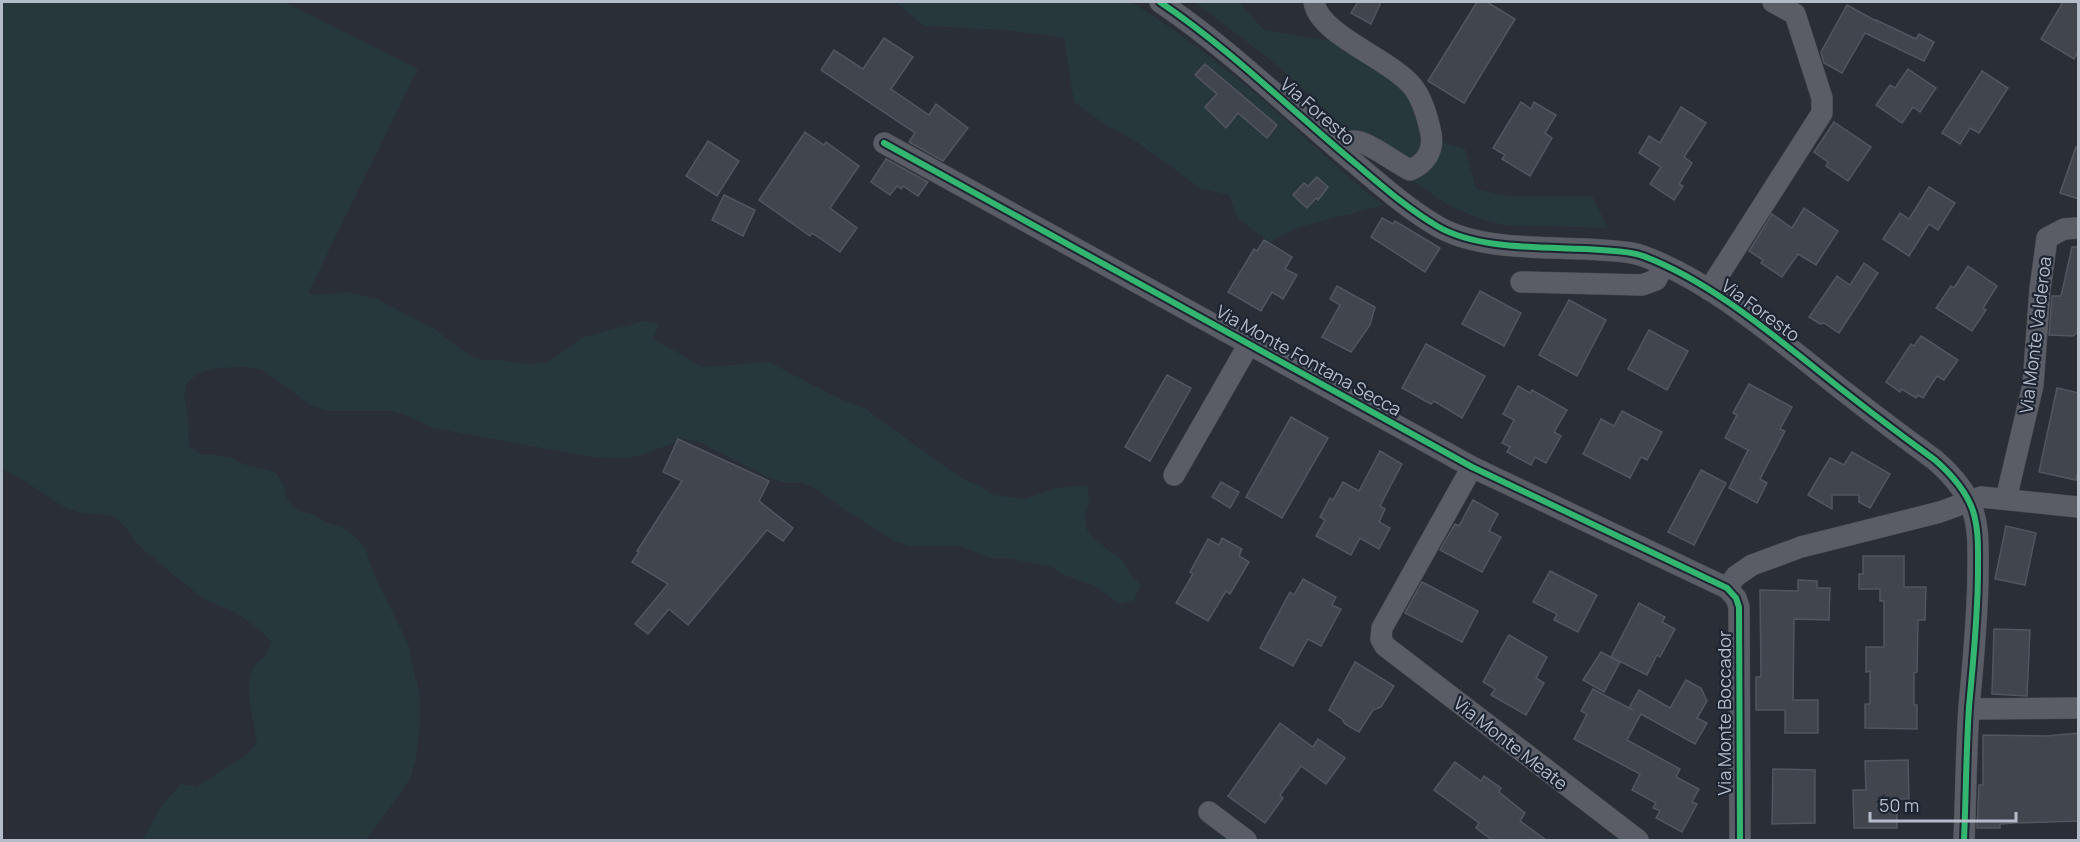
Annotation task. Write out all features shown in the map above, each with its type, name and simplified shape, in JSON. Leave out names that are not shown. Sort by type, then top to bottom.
[{"type":"street","name":"Via Foresto","points":[[1160,2],[1212,40],[1396,198],[1437,226],[1456,236],[1511,245],[1629,253],[1664,265],[1709,290],[1785,344],[1935,460],[1956,480],[1969,502],[1976,523],[1978,553],[1964,840]]},
{"type":"street","points":[[1314,2],[1323,20],[1345,38],[1387,65],[1413,87],[1428,118],[1432,143],[1428,156],[1420,166],[1410,170],[1364,142],[1352,141],[1336,147]]},
{"type":"street","points":[[1709,290],[1822,113],[1822,98],[1797,8],[1773,2]]},
{"type":"street","name":"Via Monte Fontana Secca","points":[[884,143],[1472,467],[1727,588]]},
{"type":"street","name":"Via Monte Valderoa","points":[[2006,499],[2033,385],[2040,289],[2047,238],[2064,229],[2079,228]]},
{"type":"street","points":[[1521,282],[1642,285],[1656,280],[1664,265]]},
{"type":"street","name":"Via Monte Fontana Secca","points":[[1174,475],[1249,344]]},
{"type":"street","name":"Via Monte Meate","points":[[1472,467],[1382,628],[1381,639],[1385,646],[1638,840]]},
{"type":"street","points":[[1727,588],[1736,576],[1752,565],[1801,547],[1920,517],[1983,497],[2079,507]]},
{"type":"street","name":"Via Monte Boccador","points":[[1727,588],[1736,598],[1739,607],[1740,840]]},
{"type":"street","points":[[1969,709],[2079,708]]},
{"type":"street","points":[[1209,812],[1246,840]]},
{"type":"shaded area","points":[[2,2],[285,2],[418,69],[308,293],[315,295],[348,292],[377,299],[433,328],[471,356],[485,360],[532,364],[547,362],[584,337],[644,321],[659,324],[653,339],[703,367],[769,362],[838,398],[866,409],[941,464],[993,495],[1025,499],[1055,488],[1087,485],[1089,502],[1085,516],[1087,531],[1123,561],[1130,574],[1141,585],[1134,600],[1120,604],[1095,586],[1064,575],[1051,567],[1007,558],[991,558],[959,546],[910,546],[896,542],[817,490],[803,483],[786,483],[770,478],[699,442],[684,439],[639,456],[591,457],[434,428],[391,411],[328,411],[312,406],[261,369],[214,368],[199,373],[187,383],[184,398],[188,414],[189,446],[202,455],[232,458],[246,465],[275,472],[284,485],[287,500],[299,511],[315,515],[328,523],[342,527],[365,548],[376,579],[410,648],[420,695],[420,727],[415,762],[411,776],[402,791],[366,840],[143,840],[159,809],[181,784],[196,787],[247,754],[257,743],[249,696],[249,681],[253,667],[265,656],[272,642],[235,612],[205,600],[145,551],[133,539],[125,526],[112,516],[78,512],[64,507],[2,469]]},
{"type":"shaded area","points":[[896,2],[1131,2],[1235,76],[1384,205],[1299,227],[1270,242],[1238,219],[1229,195],[1200,188],[1137,142],[1106,125],[1074,102],[1064,38],[1007,30],[924,26]]},
{"type":"shaded area","points":[[1195,2],[1239,2],[1264,30],[1343,43],[1388,57],[1417,115],[1421,136],[1465,149],[1476,189],[1506,196],[1592,196],[1608,228],[1505,225],[1484,220],[1449,206],[1375,155],[1272,61]]},
{"type":"building","points":[[1358,2],[1381,2],[1371,24],[1351,13]]},
{"type":"building","points":[[1477,2],[1487,2],[1515,19],[1464,103],[1428,81]]},
{"type":"building","points":[[2063,2],[2079,2],[2079,49],[2074,59],[2041,39]]},
{"type":"building","points":[[1847,5],[1916,39],[1919,34],[1934,42],[1924,61],[1865,33],[1842,73],[1824,63],[1821,52]]},
{"type":"building","points":[[884,38],[913,57],[891,89],[929,115],[936,104],[968,128],[943,161],[909,142],[915,133],[821,70],[834,50],[863,69]]},
{"type":"building","points":[[1205,64],[1277,125],[1267,138],[1238,113],[1226,128],[1205,107],[1217,94],[1195,75]]},
{"type":"building","points":[[1908,69],[1936,88],[1920,112],[1913,107],[1902,123],[1876,105],[1890,85],[1895,88]]},
{"type":"building","points":[[1982,71],[2008,88],[1979,133],[1970,128],[1960,144],[1942,133]]},
{"type":"building","points":[[1521,102],[1531,109],[1534,102],[1556,115],[1545,133],[1552,138],[1530,176],[1502,159],[1505,155],[1493,148]]},
{"type":"building","points":[[1681,107],[1706,123],[1684,157],[1692,163],[1679,184],[1683,186],[1674,200],[1650,184],[1661,167],[1639,153],[1649,136],[1660,143]]},
{"type":"building","points":[[1834,122],[1871,147],[1848,181],[1826,166],[1828,162],[1814,152]]},
{"type":"building","points":[[805,132],[824,145],[826,142],[859,166],[830,208],[857,228],[840,252],[812,233],[810,236],[759,200]]},
{"type":"building","points":[[708,141],[739,161],[717,196],[686,176]]},
{"type":"building","points":[[2076,147],[2079,148],[2079,199],[2060,193]]},
{"type":"building","points":[[886,159],[928,182],[918,196],[903,186],[901,189],[897,186],[890,195],[871,182]]},
{"type":"building","points":[[1317,177],[1328,187],[1318,200],[1316,198],[1307,208],[1293,195],[1304,183],[1308,186]]},
{"type":"building","points":[[1929,187],[1955,203],[1938,230],[1929,224],[1909,256],[1883,239],[1900,213],[1909,219]]},
{"type":"building","points":[[724,195],[755,210],[743,236],[712,220]]},
{"type":"building","points":[[1804,208],[1838,231],[1816,265],[1798,254],[1782,277],[1761,263],[1763,260],[1749,251],[1772,214],[1792,228]]},
{"type":"building","points":[[1382,218],[1393,224],[1395,221],[1440,248],[1425,272],[1371,237]]},
{"type":"building","points":[[1264,240],[1292,257],[1285,269],[1297,275],[1283,299],[1272,292],[1261,311],[1228,292],[1254,249],[1257,251]]},
{"type":"building","points":[[2072,247],[2079,247],[2079,331],[2073,336],[2049,335],[2052,296],[2061,296]]},
{"type":"building","points":[[1864,263],[1878,273],[1839,333],[1809,317],[1837,276],[1850,285]]},
{"type":"building","points":[[1968,266],[1997,286],[1983,308],[1986,310],[1972,331],[1936,308],[1951,286],[1954,288]]},
{"type":"building","points":[[1337,286],[1375,307],[1370,325],[1351,352],[1322,337],[1340,305],[1330,299]]},
{"type":"building","points":[[1480,291],[1521,313],[1504,346],[1462,324]]},
{"type":"building","points":[[1569,300],[1606,320],[1577,376],[1539,355]]},
{"type":"building","points":[[1649,330],[1688,351],[1667,390],[1628,369]]},
{"type":"building","points":[[1921,336],[1958,360],[1944,380],[1937,376],[1923,398],[1918,395],[1916,398],[1902,389],[1900,392],[1886,382],[1911,344],[1914,346]]},
{"type":"building","points":[[1426,344],[1485,376],[1462,418],[1434,401],[1431,404],[1402,388]]},
{"type":"building","points":[[1167,375],[1191,388],[1150,461],[1125,447]]},
{"type":"building","points":[[1749,384],[1792,407],[1780,429],[1785,431],[1760,479],[1767,483],[1757,503],[1729,488],[1748,450],[1725,438],[1737,415],[1733,413]]},
{"type":"building","points":[[1518,386],[1530,393],[1532,390],[1567,410],[1554,432],[1561,436],[1546,463],[1535,457],[1531,465],[1507,452],[1510,447],[1502,443],[1514,420],[1503,414]]},
{"type":"building","points":[[2057,388],[2079,393],[2079,467],[2076,480],[2039,472]]},
{"type":"building","points":[[1622,411],[1662,432],[1647,460],[1641,457],[1630,478],[1583,454],[1601,419],[1614,426]]},
{"type":"building","points":[[1291,417],[1328,438],[1282,518],[1246,497]]},
{"type":"building","points":[[678,439],[769,481],[759,501],[793,528],[783,541],[767,530],[688,625],[669,609],[648,634],[635,624],[668,584],[632,562],[682,481],[663,472]]},
{"type":"building","points":[[1380,451],[1402,464],[1380,506],[1385,509],[1379,522],[1390,528],[1379,549],[1360,538],[1351,555],[1316,536],[1325,520],[1320,517],[1330,498],[1333,500],[1343,482],[1359,491]]},
{"type":"building","points":[[1852,452],[1890,474],[1870,508],[1859,502],[1859,495],[1832,495],[1832,509],[1808,495],[1830,458],[1844,465]]},
{"type":"building","points":[[1701,470],[1726,483],[1694,545],[1668,532]]},
{"type":"building","points":[[1221,482],[1239,492],[1230,508],[1212,497]]},
{"type":"building","points":[[1473,500],[1498,514],[1489,531],[1501,537],[1482,572],[1440,550],[1455,524],[1459,526]]},
{"type":"building","points":[[2006,526],[2036,533],[2025,585],[1995,579]]},
{"type":"building","points":[[1222,538],[1242,549],[1239,556],[1249,562],[1230,594],[1226,591],[1208,621],[1176,603],[1193,574],[1190,572],[1208,539],[1219,545]]},
{"type":"building","points":[[1863,556],[1904,556],[1904,587],[1926,587],[1925,620],[1918,620],[1917,672],[1914,673],[1917,729],[1865,728],[1865,704],[1870,704],[1870,671],[1866,672],[1866,647],[1884,647],[1884,601],[1880,601],[1880,589],[1859,589],[1859,574],[1863,574]]},
{"type":"building","points":[[1550,571],[1597,595],[1578,632],[1554,620],[1557,614],[1533,602]]},
{"type":"building","points":[[1303,579],[1336,597],[1332,605],[1341,609],[1321,646],[1308,639],[1293,666],[1260,648],[1290,592],[1294,595]]},
{"type":"building","points":[[1798,580],[1817,581],[1817,588],[1830,588],[1829,620],[1794,619],[1793,700],[1818,700],[1818,733],[1785,733],[1785,710],[1756,710],[1756,677],[1761,677],[1760,590],[1798,591]]},
{"type":"building","points":[[1422,582],[1478,611],[1462,642],[1405,613]]},
{"type":"building","points":[[1639,603],[1665,617],[1662,622],[1675,629],[1660,657],[1657,655],[1647,675],[1611,657]]},
{"type":"building","points":[[1994,629],[2030,630],[2027,696],[1992,694]]},
{"type":"building","points":[[1509,635],[1547,657],[1536,678],[1544,683],[1526,715],[1491,695],[1495,689],[1483,682]]},
{"type":"building","points":[[1601,652],[1620,662],[1604,692],[1583,680]]},
{"type":"building","points":[[1355,662],[1394,686],[1381,707],[1373,710],[1359,732],[1345,724],[1329,710]]},
{"type":"building","points":[[1686,680],[1701,688],[1707,701],[1697,718],[1707,723],[1695,744],[1641,714],[1627,740],[1680,769],[1676,777],[1699,789],[1692,802],[1697,804],[1682,832],[1656,818],[1660,811],[1653,808],[1656,803],[1632,790],[1640,774],[1574,739],[1587,714],[1581,711],[1593,689],[1629,708],[1639,690],[1670,708]]},
{"type":"building","points":[[1280,723],[1313,747],[1318,739],[1345,758],[1326,784],[1301,766],[1280,795],[1283,798],[1265,823],[1228,796]]},
{"type":"building","points":[[2079,733],[2079,821],[2000,824],[2000,828],[1977,828],[1979,785],[1983,785],[1983,735],[2046,736]]},
{"type":"building","points":[[1908,760],[1909,799],[1897,799],[1897,828],[1854,828],[1853,790],[1866,790],[1865,761]]},
{"type":"building","points":[[1455,762],[1481,781],[1484,776],[1501,788],[1499,792],[1525,813],[1520,821],[1546,840],[1492,840],[1476,828],[1479,823],[1434,790]]},
{"type":"building","points":[[1773,769],[1815,770],[1815,823],[1772,824]]},
{"type":"cycle path","points":[[1160,2],[1236,60],[1395,197],[1437,226],[1474,240],[1495,244],[1622,252],[1638,254],[1665,265],[1708,289],[1748,316],[1947,471],[1970,503],[1978,540],[1977,604],[1968,724],[1964,840]]},
{"type":"cycle path","points":[[884,143],[1472,467],[1727,588],[1736,598],[1739,607],[1740,840]]}]
